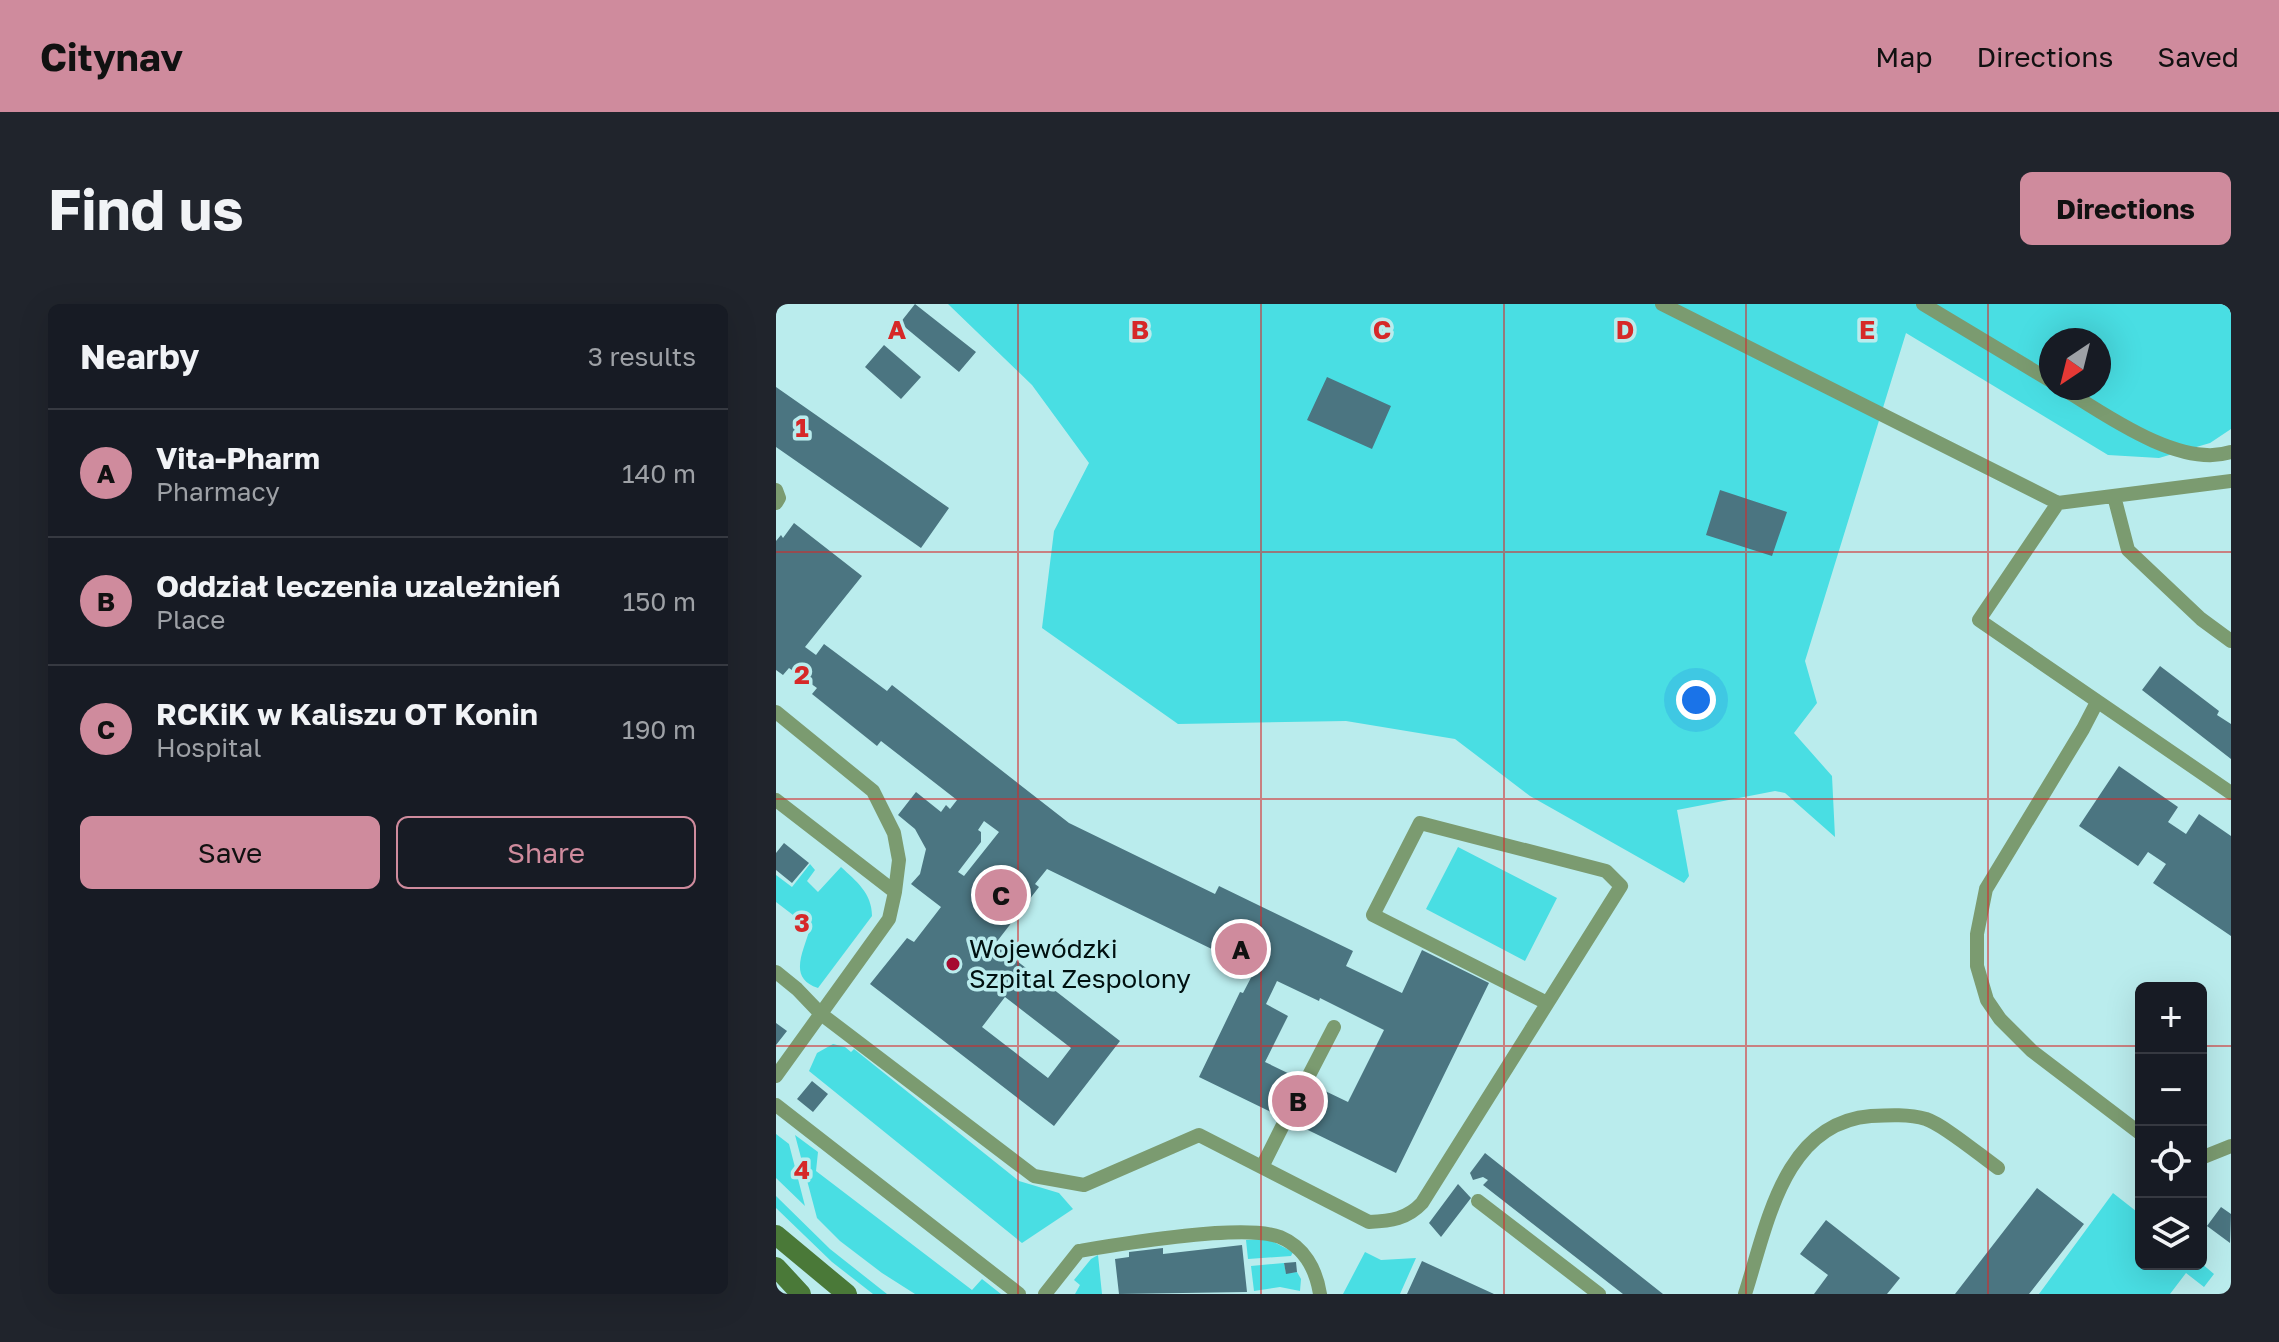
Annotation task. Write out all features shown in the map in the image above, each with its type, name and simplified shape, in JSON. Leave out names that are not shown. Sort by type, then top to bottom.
[{"type":"main road","points":[[776,1235],[847,1294]]},
{"type":"main road","points":[[776,1267],[801,1294]]},
{"type":"lane","points":[[1662,304],[2058,503],[2231,481]]},
{"type":"lane","points":[[1923,304],[2039,374]]},
{"type":"lane","points":[[2082,400],[2157,445],[2209,455],[2231,452]]},
{"type":"lane","points":[[776,490],[779,498],[776,503]]},
{"type":"lane","points":[[2114,496],[2128,550],[2201,619],[2231,641]]},
{"type":"lane","points":[[2058,503],[1979,620],[2231,793]]},
{"type":"lane","points":[[2097,702],[1986,889],[1977,934],[1977,966],[1987,1000],[2000,1019],[2032,1051],[2135,1129]]},
{"type":"lane","points":[[776,1076],[889,919],[899,860],[894,833],[873,791],[779,721]]},
{"type":"lane","points":[[776,800],[895,892]]},
{"type":"lane","points":[[776,972],[821,1014],[1034,1176],[1084,1185],[1199,1135],[1369,1222],[1410,1215],[1422,1203],[1621,886],[1606,871],[1420,823],[1373,915],[1547,1003]]},
{"type":"lane","points":[[1306,1081],[1334,1027]]},
{"type":"lane","points":[[776,1105],[1019,1294]]},
{"type":"lane","points":[[1745,1294],[1780,1186],[1796,1159],[1819,1135],[1853,1118],[1893,1115],[1929,1120],[1998,1168]]},
{"type":"lane","points":[[1262,1167],[1286,1119]]},
{"type":"lane","points":[[2207,1156],[2231,1146]]},
{"type":"lane","points":[[1478,1201],[1599,1294]]},
{"type":"lane","points":[[1045,1294],[1079,1251],[1229,1232],[1280,1237],[1302,1251],[1312,1265],[1320,1294]]},
{"type":"shaded area","points":[[948,304],[2231,304],[2231,429],[2210,443],[2159,458],[2108,455],[1906,333],[1805,661],[1817,703],[1794,733],[1832,776],[1835,837],[1785,793],[1775,791],[1677,810],[1689,876],[1684,883],[1530,796],[1455,739],[1346,721],[1178,724],[1042,628],[1054,531],[1089,463],[1032,385]]},
{"type":"shaded area","points":[[1458,847],[1557,898],[1525,961],[1426,909]]},
{"type":"shaded area","points":[[810,864],[815,870],[807,881],[818,892],[841,867],[866,894],[872,916],[818,988],[803,978],[800,971],[810,928],[776,902],[776,875],[792,887]]},
{"type":"shaded area","points":[[833,1044],[851,1052],[854,1049],[1019,1181],[1059,1193],[1073,1209],[1022,1243],[809,1071],[817,1053]]},
{"type":"shaded area","points":[[776,1134],[789,1144],[805,1206],[776,1178]]},
{"type":"shaded area","points":[[795,1135],[818,1152],[816,1171],[972,1290],[982,1279],[1001,1294],[915,1294],[840,1241],[817,1218]]},
{"type":"shaded area","points":[[2113,1193],[2135,1210],[2135,1270],[2207,1268],[2214,1274],[2204,1287],[2186,1273],[2170,1294],[2039,1294]]},
{"type":"shaded area","points":[[776,1196],[830,1249],[887,1294],[873,1294],[832,1262],[776,1208]]},
{"type":"shaded area","points":[[1268,1239],[1293,1252],[1291,1256],[1248,1259],[1246,1240]]},
{"type":"shaded area","points":[[1365,1252],[1381,1260],[1416,1258],[1400,1294],[1343,1294]]},
{"type":"shaded area","points":[[1098,1255],[1102,1294],[1075,1294],[1080,1285],[1074,1280]]},
{"type":"shaded area","points":[[1284,1263],[1286,1273],[1297,1272],[1301,1279],[1300,1291],[1280,1287],[1254,1291],[1251,1266]]},
{"type":"building","points":[[915,304],[976,352],[959,372],[900,323]]},
{"type":"building","points":[[884,345],[921,377],[901,399],[865,367]]},
{"type":"building","points":[[1327,377],[1391,406],[1372,449],[1307,420]]},
{"type":"building","points":[[776,387],[949,508],[921,548],[776,447]]},
{"type":"building","points":[[1720,490],[1787,512],[1772,556],[1706,535]]},
{"type":"building","points":[[794,523],[862,576],[805,647],[816,655],[824,644],[887,691],[892,685],[1069,823],[1215,894],[1219,886],[1353,951],[1346,966],[1402,993],[1422,950],[1489,983],[1396,1173],[1199,1077],[1240,992],[1243,993],[1255,970],[1047,869],[1035,884],[1039,887],[995,944],[1120,1041],[1054,1126],[870,984],[907,938],[914,942],[941,907],[911,884],[920,874],[926,849],[915,829],[898,815],[916,792],[941,812],[946,805],[950,809],[957,800],[881,741],[877,746],[812,694],[817,688],[789,668],[783,675],[776,670],[776,541],[781,535],[783,538]],"holes":[[[984,821],[999,832],[964,876],[958,872],[981,842],[981,832],[978,830]],[[1277,981],[1319,1001],[1320,998],[1384,1030],[1348,1102],[1265,1062],[1288,1016],[1266,1004]],[[1005,997],[1071,1048],[1048,1078],[982,1027]]]},
{"type":"building","points":[[2160,666],[2219,711],[2217,715],[2231,724],[2231,759],[2142,690]]},
{"type":"building","points":[[2119,766],[2178,807],[2168,822],[2186,834],[2199,814],[2231,836],[2231,936],[2153,883],[2166,864],[2148,852],[2138,866],[2079,826]]},
{"type":"building","points":[[784,843],[809,863],[792,883],[776,870],[776,853]]},
{"type":"building","points":[[776,1023],[787,1031],[776,1045]]},
{"type":"building","points":[[812,1081],[828,1094],[813,1112],[797,1099]]},
{"type":"building","points":[[1485,1153],[1663,1294],[1623,1294],[1483,1185],[1488,1180],[1483,1177],[1473,1180],[1470,1173]]},
{"type":"building","points":[[1458,1184],[1471,1198],[1441,1237],[1429,1223]]},
{"type":"building","points":[[2037,1188],[2084,1224],[2029,1294],[1955,1294]]},
{"type":"building","points":[[2221,1207],[2231,1214],[2230,1243],[2207,1226]]},
{"type":"building","points":[[1826,1220],[1900,1278],[1887,1294],[1814,1294],[1828,1275],[1800,1254]]},
{"type":"building","points":[[1242,1245],[1247,1292],[1119,1294],[1115,1259],[1129,1257],[1129,1252],[1163,1248],[1163,1254]]},
{"type":"building","points":[[1422,1261],[1494,1294],[1407,1294]]},
{"type":"building","points":[[1296,1262],[1297,1272],[1286,1274],[1284,1263]]},
{"type":"place","name":"RCKiK w Kaliszu OT Konin","points":[[1001,895]]},
{"type":"place","name":"Vita-Pharm","points":[[1241,949]]},
{"type":"place","name":"Wojewódzki Szpital Zespolony","points":[[953,964]]},
{"type":"place","name":"Oddział leczenia uzależnień","points":[[1298,1101]]}]
